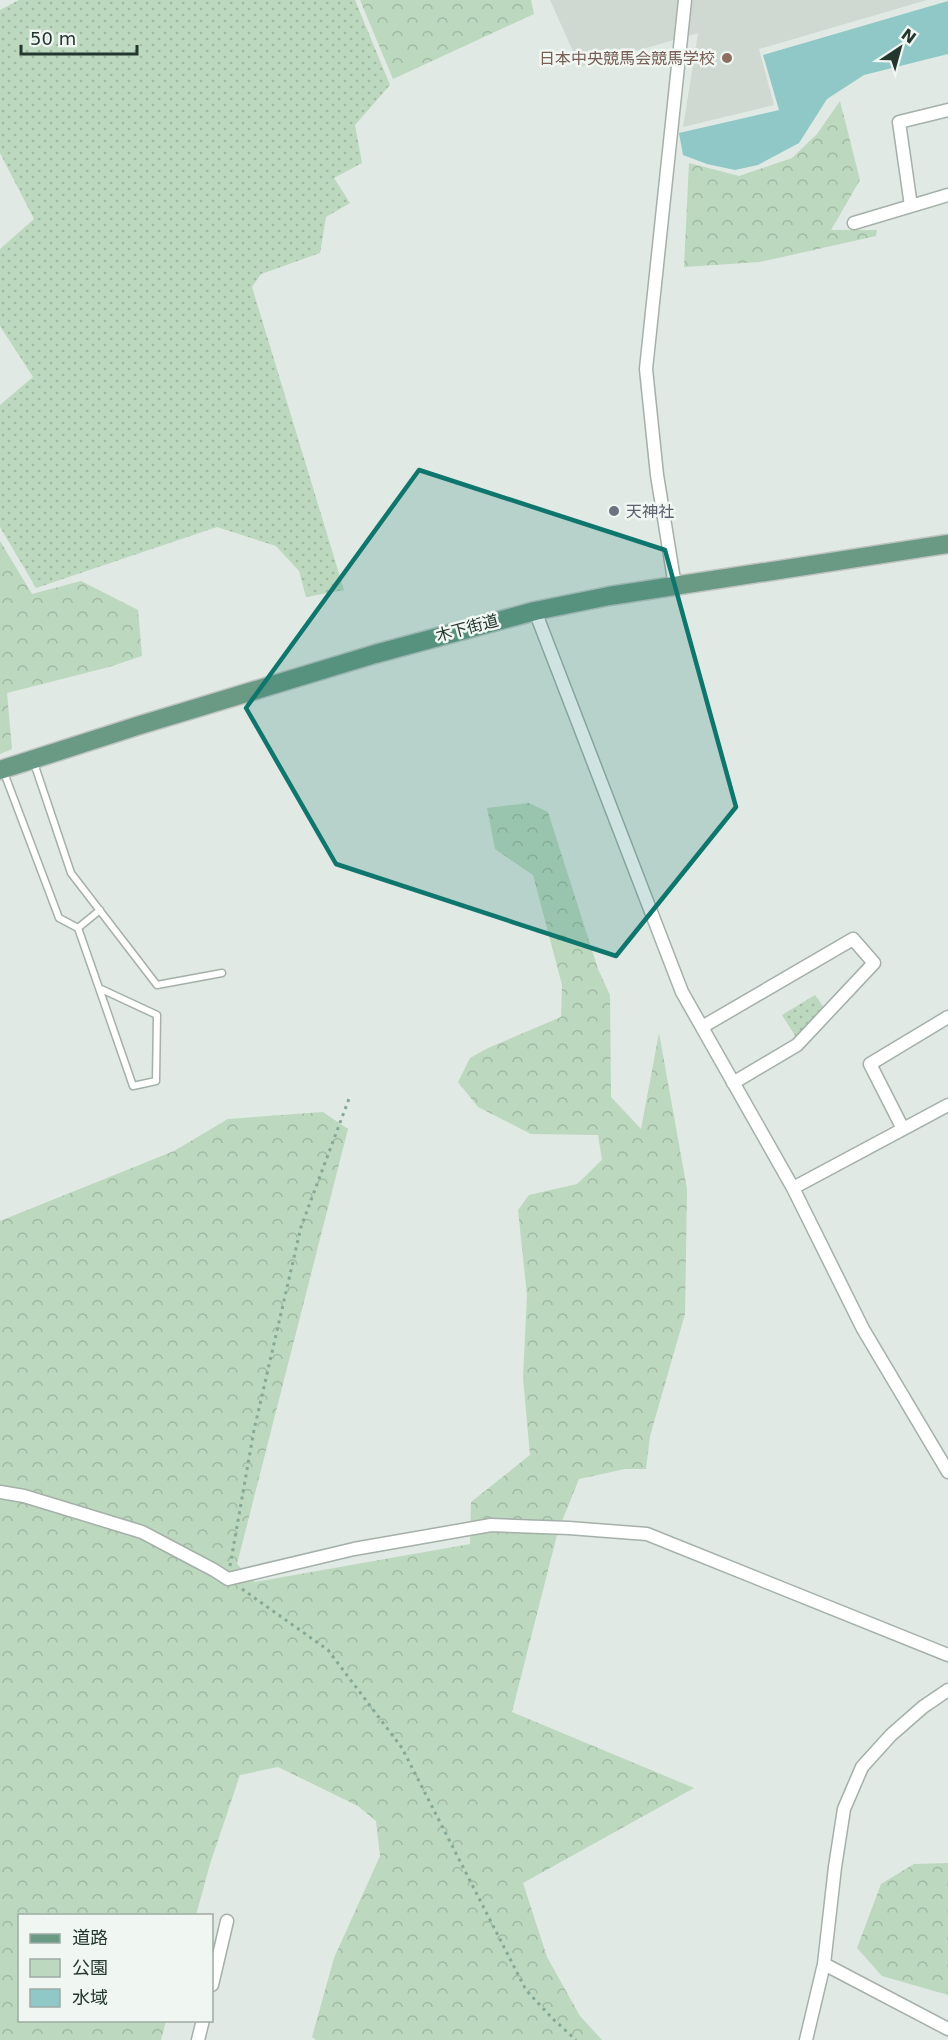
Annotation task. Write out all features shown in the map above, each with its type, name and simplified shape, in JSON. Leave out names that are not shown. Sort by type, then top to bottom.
[{"type":"main road","name":"木下街道","points":[[1,770],[375,654],[535,611],[609,596],[948,544]]},
{"type":"street","points":[[675,586],[657,475],[646,369],[685,0]]},
{"type":"street","points":[[911,206],[899,123],[948,110]]},
{"type":"street","points":[[854,223],[948,195]]},
{"type":"street","points":[[535,611],[682,992],[793,1188],[863,1329],[948,1472]]},
{"type":"street","points":[[702,1027],[853,939],[874,963],[797,1046],[733,1083]]},
{"type":"street","points":[[903,1129],[870,1064],[948,1017]]},
{"type":"street","points":[[793,1188],[948,1106]]},
{"type":"street","points":[[0,1492],[24,1496],[142,1532],[228,1579],[354,1550],[490,1525],[647,1534],[948,1655]]},
{"type":"street","points":[[806,2040],[824,1964],[844,1809],[862,1767],[923,1707],[948,1690]]},
{"type":"street","points":[[213,1981],[227,1922]]},
{"type":"street","points":[[824,1964],[948,2029]]},
{"type":"street","points":[[198,2040],[202,2022]]},
{"type":"lane","points":[[33,760],[71,873],[156,985],[222,973]]},
{"type":"lane","points":[[1,770],[58,918],[78,928],[133,1086],[156,1081],[157,1015],[99,988]]},
{"type":"lane","points":[[78,928],[100,910]]},
{"type":"path","points":[[350,1096],[301,1227],[254,1430],[228,1579],[328,1650],[402,1748],[526,1990],[576,2040]]},
{"type":"highlighted area","points":[[419,470],[665,550],[736,807],[616,956],[336,864],[246,708]]},
{"type":"shaded area","name":"日本中央競馬会競馬学校","points":[[550,0],[927,0],[759,49],[774,105],[683,127],[698,33],[580,67]]},
{"type":"green space","points":[[19,0],[355,0],[390,85],[355,125],[362,163],[334,178],[350,203],[326,217],[320,253],[261,274],[252,287],[344,590],[306,597],[299,571],[276,546],[217,527],[36,588],[0,527],[0,405],[33,377],[0,326],[0,249],[34,219],[0,153],[0,10]]},
{"type":"green space","points":[[360,0],[531,0],[534,14],[393,79]]},
{"type":"green space","points":[[840,101],[860,180],[831,230],[877,230],[876,236],[760,262],[684,267],[689,163],[739,176],[792,158],[817,134]]},
{"type":"green space","points":[[0,541],[32,594],[81,581],[138,610],[142,656],[109,667],[7,693],[12,749],[0,754]]},
{"type":"green space","points":[[529,803],[548,812],[598,969],[610,995],[611,1097],[641,1129],[659,1033],[687,1189],[685,1314],[650,1436],[646,1469],[625,1469],[579,1479],[558,1531],[512,1712],[694,1788],[523,1883],[547,1957],[580,2016],[602,2040],[316,2040],[312,2037],[334,1958],[380,1856],[376,1821],[358,1806],[278,1767],[240,1775],[210,1864],[196,1914],[18,1914],[18,2022],[166,2022],[161,2040],[0,2040],[0,1221],[174,1151],[228,1119],[323,1112],[348,1129],[237,1564],[255,1582],[470,1544],[471,1502],[530,1455],[523,1378],[527,1295],[518,1210],[529,1195],[577,1184],[602,1160],[598,1135],[531,1134],[478,1107],[458,1082],[470,1058],[561,1017],[562,985],[533,875],[495,849],[487,808]]},
{"type":"green space","points":[[815,995],[825,1009],[796,1037],[782,1015]]},
{"type":"green space","points":[[948,1863],[948,1995],[882,1976],[857,1948],[881,1884],[914,1864]]},
{"type":"water","points":[[948,1],[948,54],[864,75],[827,99],[799,143],[758,165],[735,170],[707,164],[683,155],[679,133],[779,110],[763,55]]},
{"type":"place","name":"日本中央競馬会競馬学校","points":[[727,58]]},
{"type":"place","name":"天神社","points":[[614,511]]}]
